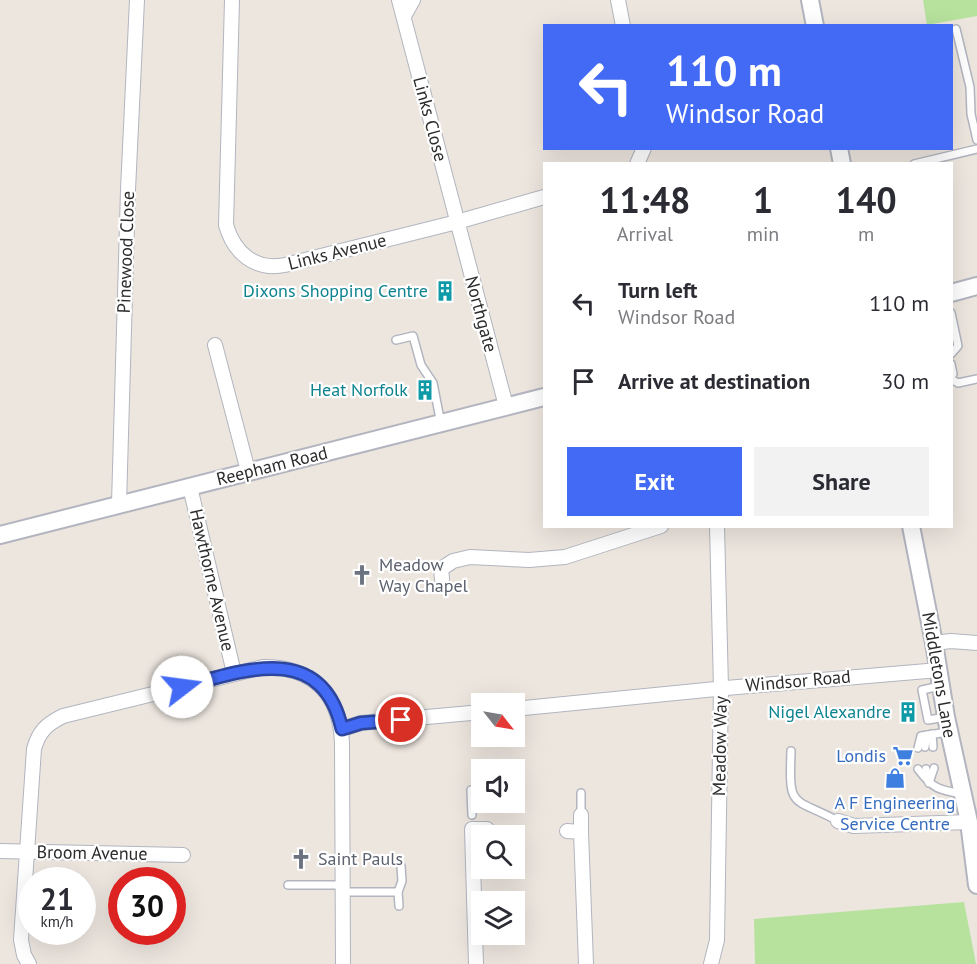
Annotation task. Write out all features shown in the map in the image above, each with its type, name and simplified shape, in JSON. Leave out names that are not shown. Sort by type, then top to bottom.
[{"type":"street","name":"Pinewood Close","points":[[119,504],[128,201],[137,0]]},
{"type":"street","name":"Links Avenue","points":[[232,0],[225,209],[229,237],[245,258],[276,267],[457,222],[543,197]]},
{"type":"street","name":"Links Close","points":[[399,0],[457,222]]},
{"type":"street","points":[[404,16],[413,0]]},
{"type":"street","points":[[618,0],[623,24]]},
{"type":"street","points":[[810,0],[815,24]]},
{"type":"street","name":"Northgate","points":[[457,222],[506,406]]},
{"type":"street","points":[[953,292],[977,286]]},
{"type":"street","points":[[215,345],[248,471]]},
{"type":"street","name":"Reepham Road","points":[[0,535],[543,397]]},
{"type":"street","name":"Hawthorne Avenue","points":[[190,487],[234,673]]},
{"type":"street","points":[[438,573],[453,561],[470,557],[529,560],[565,557],[655,528]]},
{"type":"street","name":"Meadow Way","points":[[711,964],[717,940],[721,688],[717,528]]},
{"type":"street","name":"Middletons Lane","points":[[911,528],[940,678],[938,729],[962,794],[969,822],[977,885]]},
{"type":"street","points":[[934,643],[951,641],[977,643]]},
{"type":"street","name":"Hawthorne Avenue","points":[[28,964],[21,940],[34,748],[38,735],[44,727],[63,716],[263,667],[284,667],[303,674],[319,685],[338,713],[342,729],[343,964]]},
{"type":"street","name":"Windsor Road","points":[[525,708],[721,688],[940,678]]},
{"type":"street","points":[[342,729],[361,723],[471,713]]},
{"type":"street","points":[[581,815],[586,964]]},
{"type":"street","points":[[838,821],[854,826],[969,822]]},
{"type":"street","points":[[476,964],[472,822],[478,825]]},
{"type":"street","points":[[567,831],[581,831]]},
{"type":"street","name":"Broom Avenue","points":[[0,851],[183,855]]},
{"type":"lane","points":[[956,29],[970,87],[977,140]]},
{"type":"lane","points":[[922,162],[977,149]]},
{"type":"lane","points":[[953,323],[958,346],[953,352]]},
{"type":"lane","points":[[396,340],[413,336],[421,365],[433,383],[441,424]]},
{"type":"lane","points":[[953,379],[958,383],[977,379]]},
{"type":"lane","points":[[925,747],[938,729]]},
{"type":"lane","points":[[791,751],[790,778],[793,797],[801,804],[838,821]]},
{"type":"lane","points":[[929,783],[926,769],[929,783],[940,790],[962,794]]},
{"type":"lane","points":[[581,793],[581,815]]},
{"type":"lane","points":[[472,813],[472,822]]},
{"type":"lane","points":[[399,906],[401,866]]},
{"type":"lane","points":[[288,885],[398,892]]},
{"type":"green space","points":[[923,0],[977,0],[977,16],[927,24]]},
{"type":"green space","points":[[964,902],[976,964],[755,964],[754,919]]},
{"type":"place","name":"Dixons Shopping Centre","points":[[445,291]]},
{"type":"place","name":"Heat Norfolk","points":[[425,390]]},
{"type":"place","name":"Meadow Way Chapel","points":[[362,575]]},
{"type":"place","name":"Nigel Alexandre","points":[[908,712]]},
{"type":"place","name":"Londis","points":[[903,756]]},
{"type":"place","name":"A F Engineering Service Centre","points":[[895,778]]},
{"type":"place","name":"Saint Pauls","points":[[301,859]]},
{"type":"route","points":[[182,687],[263,667],[284,667],[303,674],[319,685],[332,701],[342,729],[361,723],[401,720]]}]
